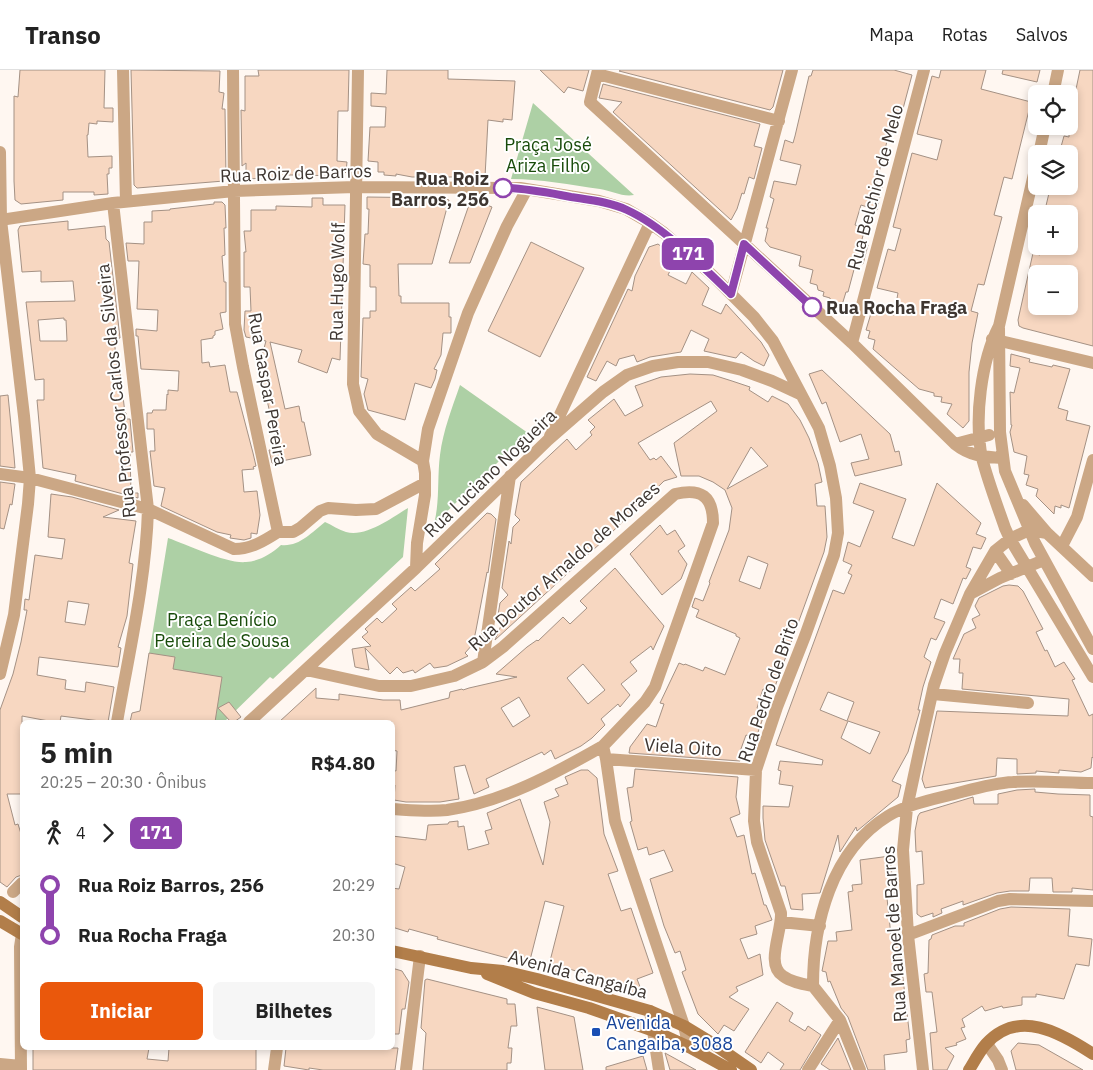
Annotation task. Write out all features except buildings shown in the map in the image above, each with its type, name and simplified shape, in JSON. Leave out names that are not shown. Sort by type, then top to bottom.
[{"type":"main road","points":[[0,902],[20,916]]},
{"type":"main road","points":[[0,921],[20,933]]},
{"type":"main road","name":"Avenida Cangaíba","points":[[395,952],[471,968],[503,971],[650,1011],[684,1026],[712,1042],[751,1070]]},
{"type":"main road","name":"Avenida Cangaíba","points":[[471,968],[534,993],[589,1008],[654,1031],[732,1070]]},
{"type":"main road","points":[[969,1070],[986,1044],[997,1035],[1028,1024],[1050,1030],[1093,1054]]},
{"type":"street","name":"Rua Professor Carlos da Silveira","points":[[117,720],[139,593],[147,536],[148,509],[119,203],[123,70]]},
{"type":"street","name":"Rua Gaspar Pereira","points":[[233,70],[235,324],[242,368],[278,532]]},
{"type":"street","name":"Rua Hugo Wolf","points":[[358,70],[353,384],[359,412],[376,434],[422,461]]},
{"type":"street","points":[[731,294],[792,70]]},
{"type":"street","name":"Rua Belchior de Melo","points":[[852,343],[924,70]]},
{"type":"street","points":[[1055,85],[1058,70]]},
{"type":"street","points":[[779,121],[598,72],[590,102],[852,343],[955,444],[962,450],[982,457],[1003,458]]},
{"type":"street","points":[[0,152],[2,257],[24,416],[30,478],[14,614],[0,674]]},
{"type":"street","name":"Rua Roiz de Barros","points":[[0,220],[119,203],[234,191],[355,187],[482,187],[527,189],[599,201],[626,209],[650,223]]},
{"type":"street","points":[[416,568],[417,543],[424,508],[425,483],[422,461],[428,429],[468,313],[507,226],[527,189]]},
{"type":"street","points":[[1029,195],[996,340],[983,376],[979,409],[982,457],[1010,539],[1093,677]]},
{"type":"street","points":[[548,440],[650,223]]},
{"type":"street","name":"Rua Pedro de Brito","points":[[650,223],[711,274],[754,317],[773,341],[819,428],[830,466],[836,498],[838,532],[834,555],[826,581],[777,707],[756,770],[754,821],[757,842],[778,903],[781,922],[774,962],[776,970],[789,980],[813,986]]},
{"type":"street","points":[[996,340],[1093,364]]},
{"type":"street","points":[[996,340],[1000,432],[1005,471],[1029,530],[1093,649]]},
{"type":"street","name":"Rua Luciano Nogueira","points":[[250,720],[416,568],[548,440],[602,392],[627,375],[653,366],[678,362],[708,362],[742,370],[800,394]]},
{"type":"street","points":[[955,444],[1000,432]]},
{"type":"street","points":[[1062,546],[1077,517],[1093,460]]},
{"type":"street","points":[[0,474],[30,478],[148,509],[234,549],[244,549],[257,545],[278,532],[293,532],[320,511],[328,508],[376,509],[425,483]]},
{"type":"street","points":[[483,662],[510,476]]},
{"type":"street","name":"Rua Doutor Arnaldo de Moraes","points":[[306,670],[379,686],[411,686],[454,676],[483,662],[503,647],[675,494],[687,491],[699,492],[708,500],[713,511],[713,523],[655,687],[605,752]]},
{"type":"street","points":[[1014,496],[1047,533],[1093,576]]},
{"type":"street","points":[[1029,530],[1047,533]]},
{"type":"street","name":"Rua Manoel de Barros","points":[[923,1070],[908,935],[903,850],[907,808],[934,685],[945,653],[970,594],[995,551],[1010,539],[1029,530]]},
{"type":"street","points":[[995,551],[1011,574]]},
{"type":"street","points":[[970,594],[1044,560]]},
{"type":"street","points":[[933,694],[1028,703]]},
{"type":"street","points":[[395,809],[445,810],[489,800],[605,752],[615,821],[684,1026],[689,1047]]},
{"type":"street","name":"Viela Oito","points":[[605,752],[756,770]]},
{"type":"street","points":[[860,1070],[840,1020],[813,986],[813,973],[820,926],[829,889],[841,865],[854,847],[889,815],[907,808],[980,788],[1013,782],[1093,783]]},
{"type":"street","points":[[908,935],[998,901],[1010,899],[1093,901]]},
{"type":"street","points":[[781,922],[820,926]]},
{"type":"street","points":[[406,1070],[420,956]]},
{"type":"street","points":[[650,1011],[660,1070]]},
{"type":"street","points":[[808,1070],[840,1020]]},
{"type":"street","points":[[986,1044],[998,1060],[1002,1070]]},
{"type":"street","points":[[0,1064],[21,1068],[21,1050]]},
{"type":"street","points":[[274,1070],[277,1050]]},
{"type":"green space","name":"Praça José Ariza Filho","points":[[533,103],[634,195],[556,182],[511,179]]},
{"type":"green space","points":[[460,385],[528,433],[434,524],[441,446]]},
{"type":"green space","name":"Praça Benício Pereira de Sousa","points":[[408,508],[403,557],[273,679],[270,677],[226,720],[138,720],[168,538],[218,557],[246,562],[265,556],[281,545],[299,542],[325,522],[346,532],[354,533],[362,532],[387,521]]},
{"type":"bus line","name":"171","points":[[503,188],[520,188],[599,201],[626,209],[664,233],[731,294],[744,244],[812,307]]},
{"type":"place","name":"Rua Roiz Barros, 256","points":[[503,188]]},
{"type":"place","name":"Rua Rocha Fraga","points":[[812,307]]},
{"type":"place","name":"Avenida Cangaiba, 3088","points":[[596,1032]]}]
